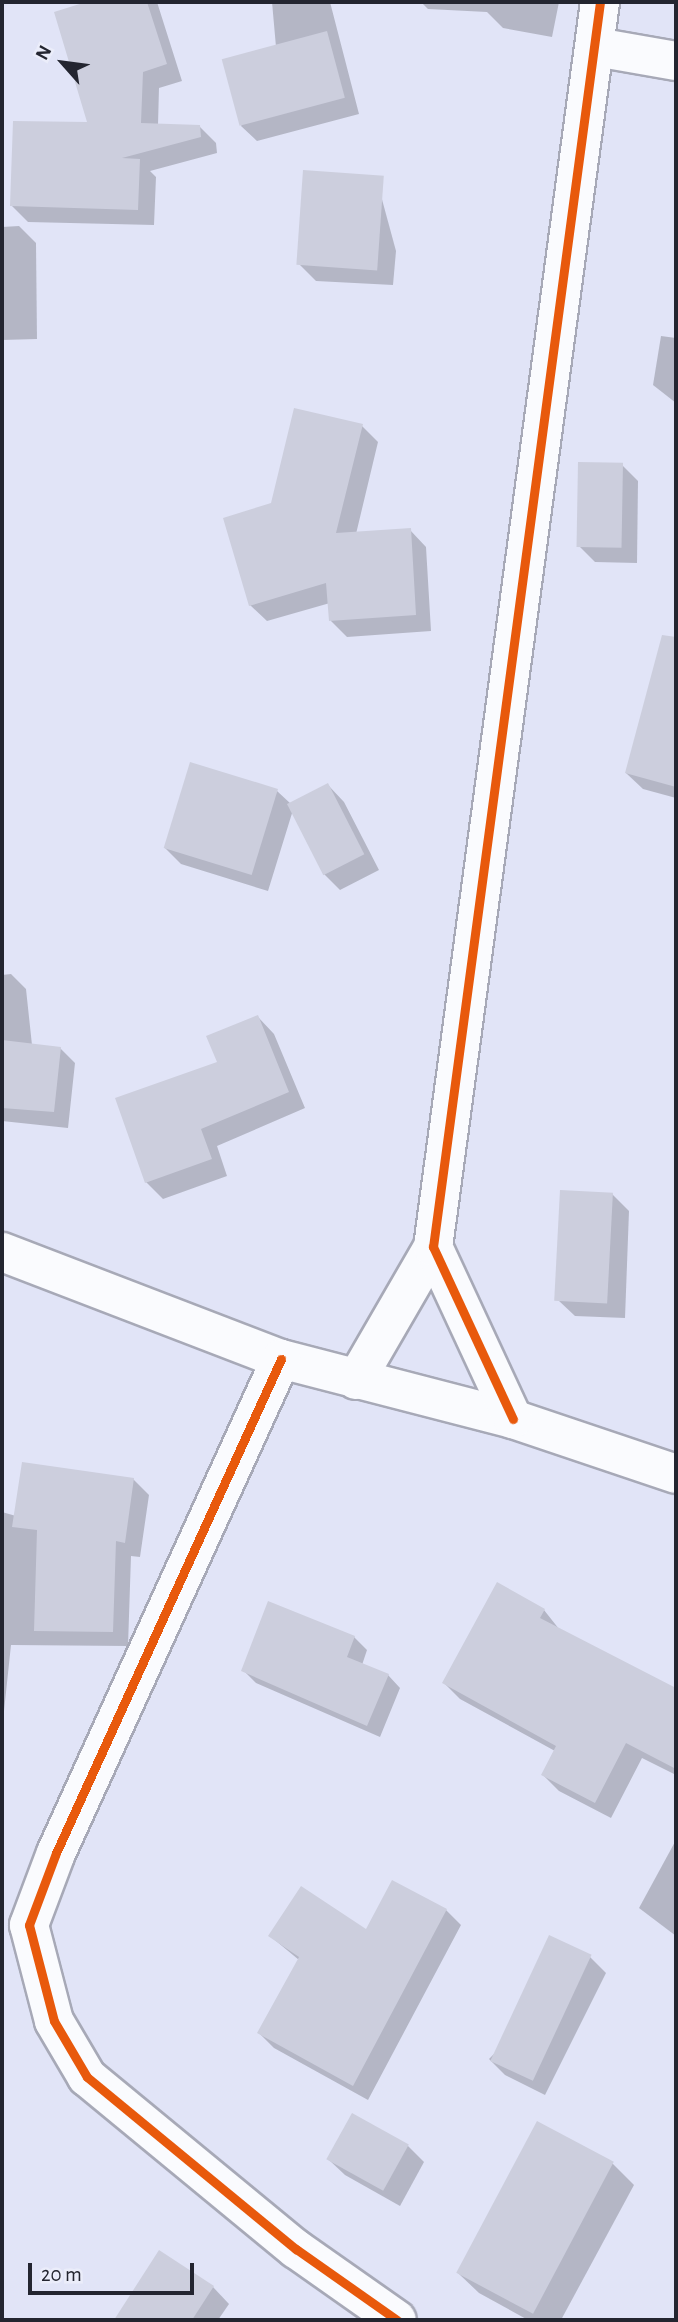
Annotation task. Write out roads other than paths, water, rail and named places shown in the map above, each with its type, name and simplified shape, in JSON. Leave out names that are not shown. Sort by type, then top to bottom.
[{"type":"street","points":[[356,1380],[433,1247],[600,2]]},
{"type":"street","points":[[596,47],[676,61]]},
{"type":"street","points":[[433,1247],[513,1419]]},
{"type":"street","points":[[2,1252],[281,1359],[513,1419],[676,1474]]},
{"type":"street","points":[[281,1359],[57,1853],[15,1936],[54,2021],[88,2077],[296,2249],[397,2320]]}]
